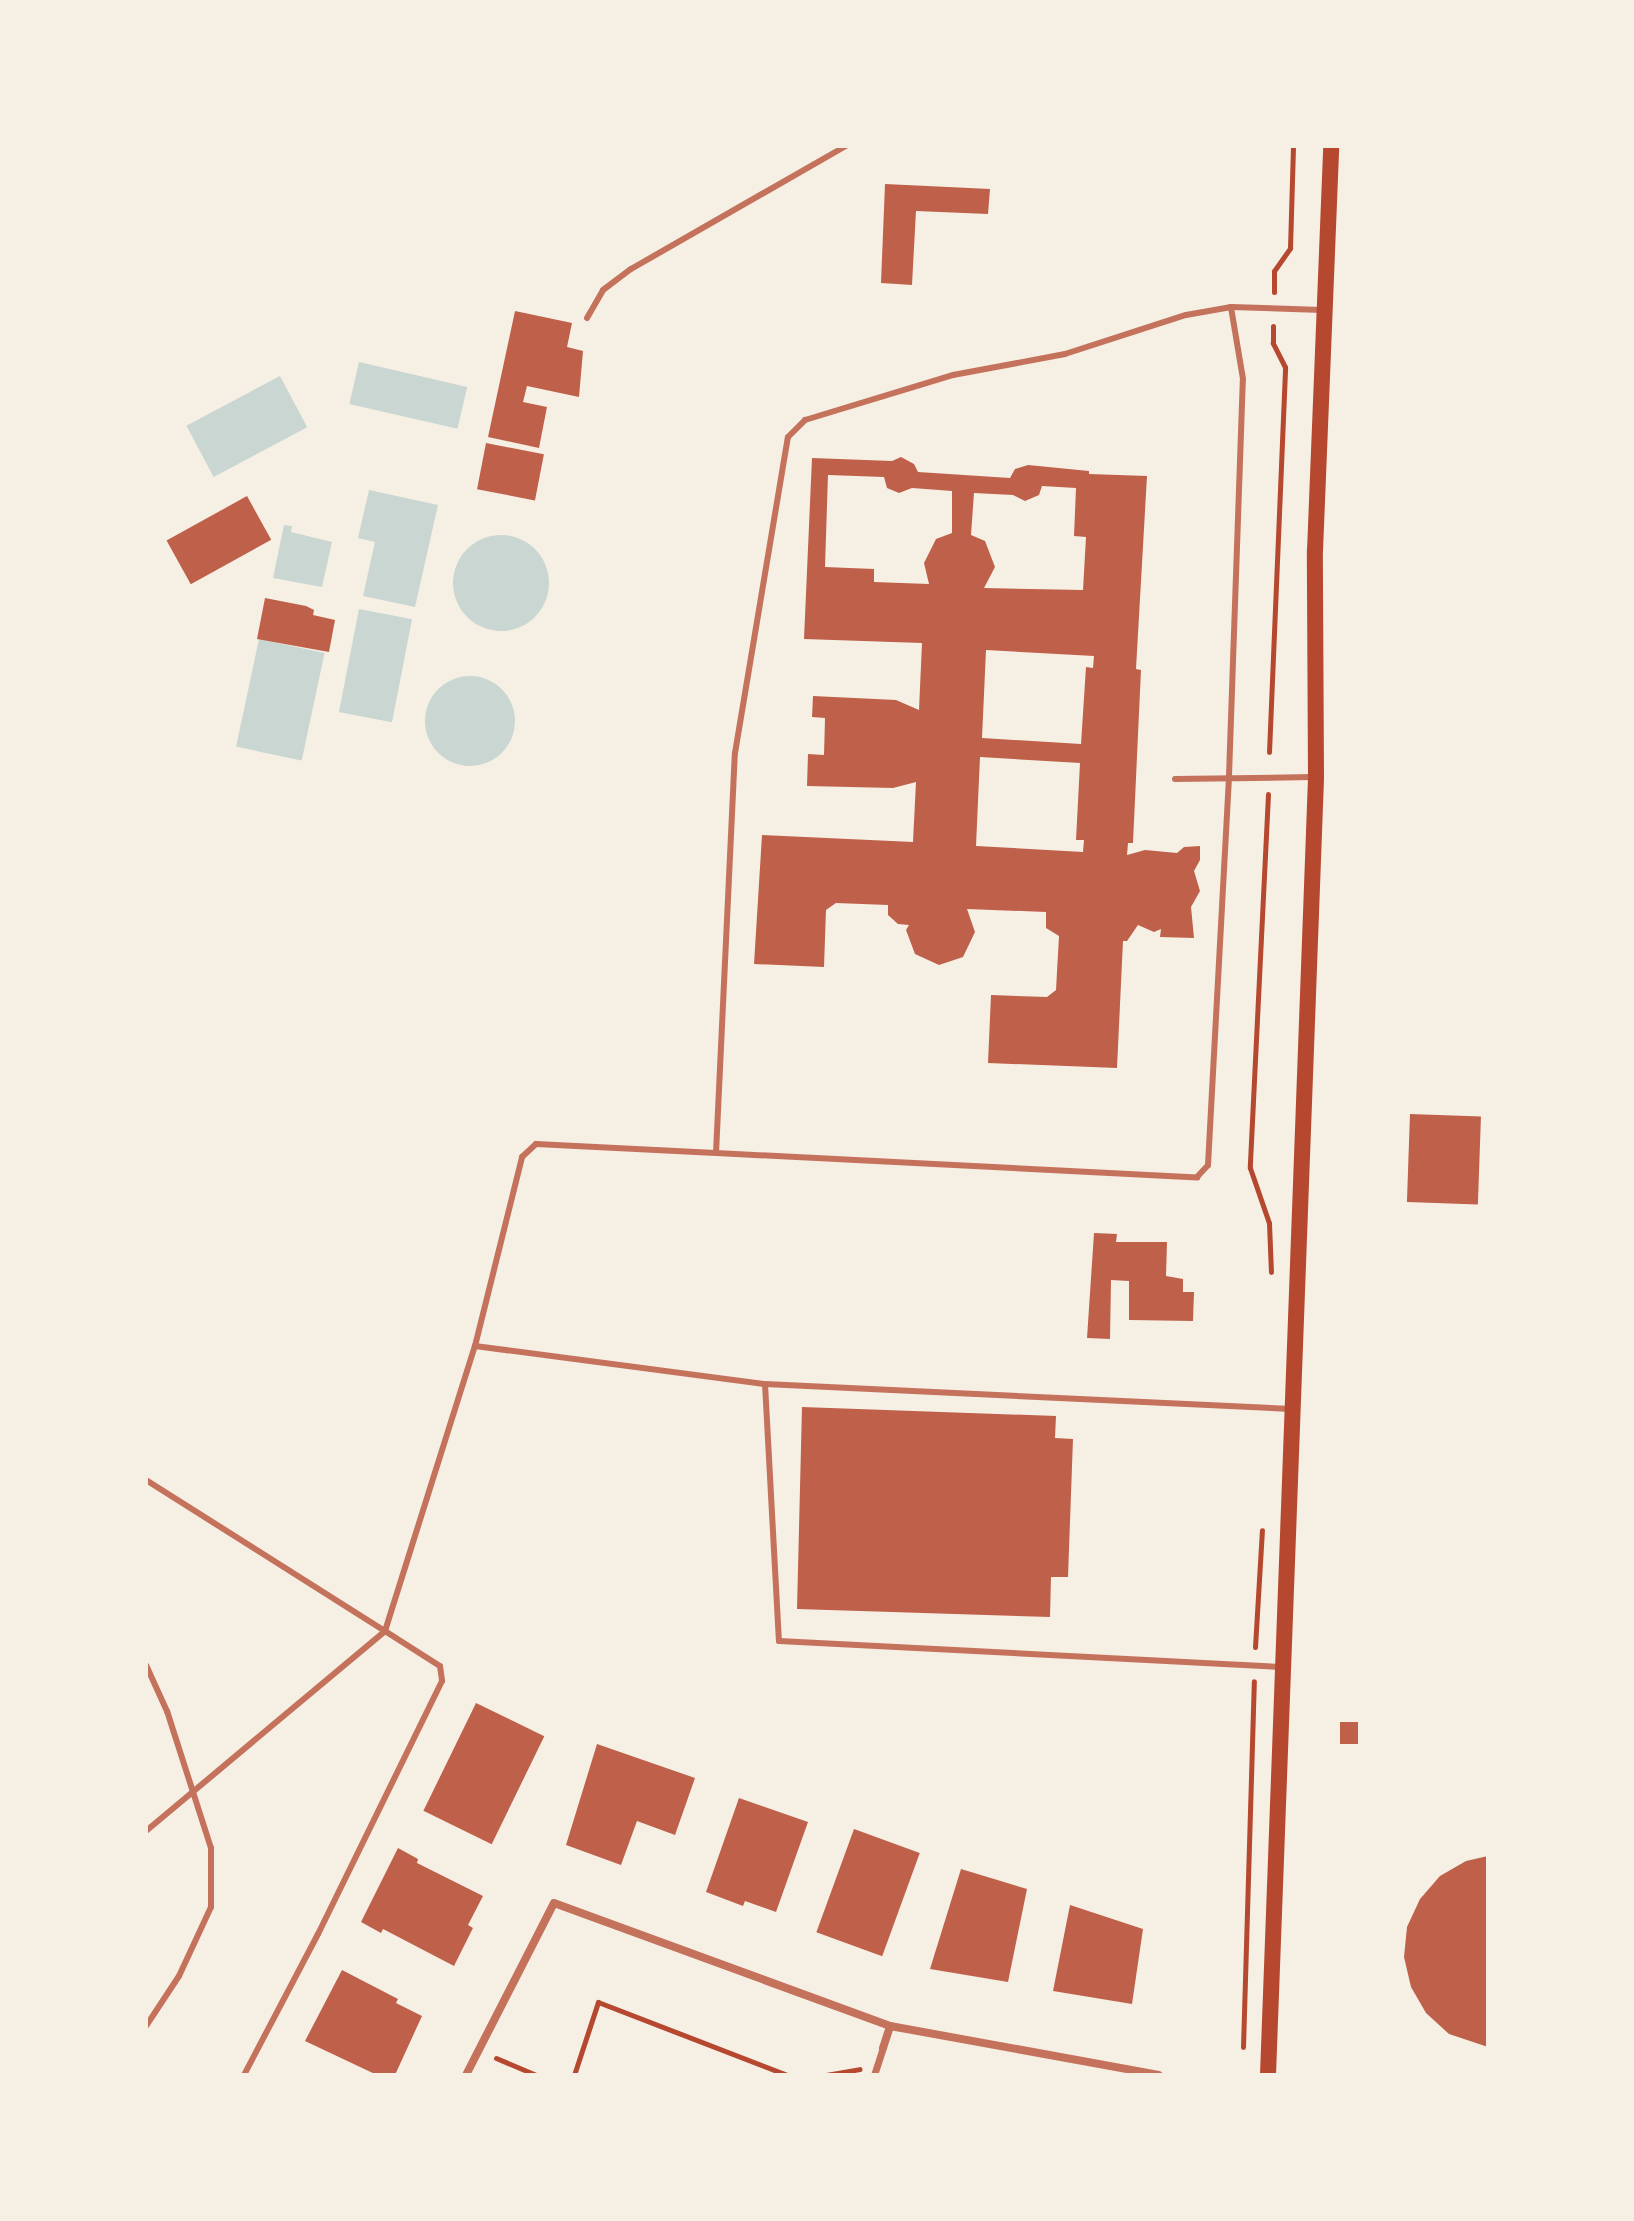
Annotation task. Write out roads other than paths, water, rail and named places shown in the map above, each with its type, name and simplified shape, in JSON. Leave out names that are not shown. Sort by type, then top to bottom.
[{"type":"main road","points":[[1268,2075],[1316,777],[1315,551],[1331,146]]},
{"type":"street","points":[[466,2075],[554,1903],[890,2026],[1159,2075]]},
{"type":"street","points":[[874,2075],[890,2026]]},
{"type":"lane","points":[[587,318],[603,290],[631,269],[846,146]]},
{"type":"lane","points":[[146,1831],[385,1631],[475,1346],[522,1157],[536,1144],[1197,1177],[1208,1165],[1229,776],[1243,379],[1231,307]]},
{"type":"lane","points":[[716,1153],[735,753],[788,437],[805,420],[953,375],[1065,354],[1186,315],[1231,307],[1325,310]]},
{"type":"lane","points":[[1175,779],[1316,777]]},
{"type":"lane","points":[[475,1346],[765,1384],[1291,1409]]},
{"type":"lane","points":[[765,1384],[779,1641],[1282,1667]]},
{"type":"lane","points":[[146,1480],[440,1666],[442,1681],[318,1934],[244,2075]]},
{"type":"lane","points":[[146,1665],[167,1711],[211,1848],[211,1907],[179,1976],[146,2026]]}]
